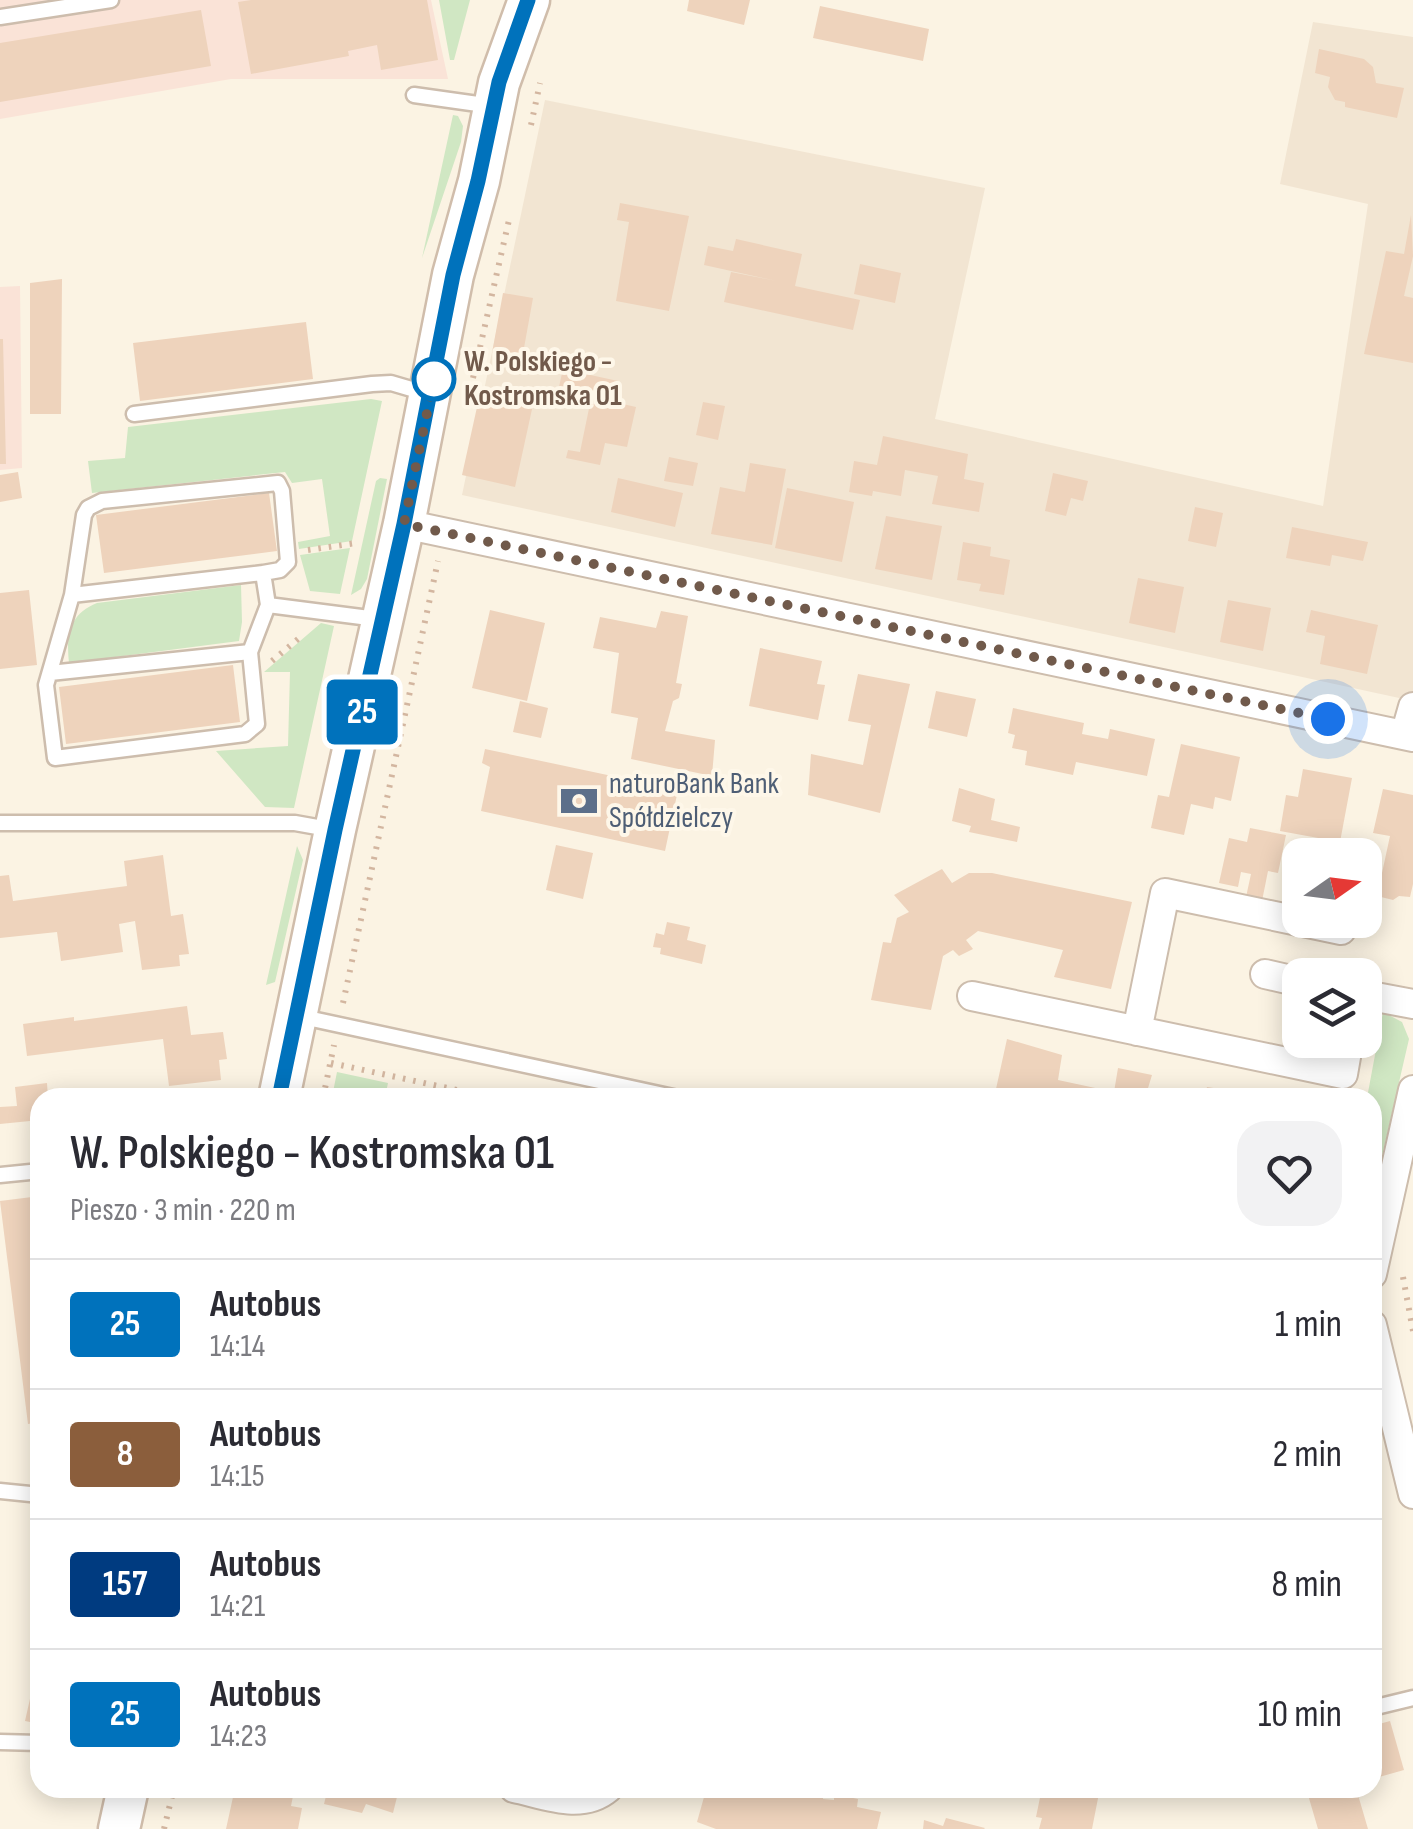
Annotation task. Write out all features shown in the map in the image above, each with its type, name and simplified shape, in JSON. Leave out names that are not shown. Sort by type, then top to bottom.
[{"type":"main road","points":[[281,1088],[404,524],[453,275],[496,94],[506,0]]},
{"type":"main road","points":[[496,94],[528,0]]},
{"type":"main road","points":[[119,1829],[126,1798]]},
{"type":"street","points":[[404,524],[1409,736],[1413,707]]},
{"type":"street","points":[[1136,1030],[1166,893],[1282,917]]},
{"type":"street","points":[[1264,974],[1282,978]]},
{"type":"street","points":[[972,996],[1342,1074],[1345,1058]]},
{"type":"street","points":[[1382,998],[1413,1004]]},
{"type":"street","points":[[1382,1232],[1407,1145],[1413,1090]]},
{"type":"street","points":[[1382,1366],[1413,1494]]},
{"type":"street","points":[[562,1798],[592,1798]]},
{"type":"lane","points":[[0,17],[111,0]]},
{"type":"lane","points":[[414,94],[496,94]]},
{"type":"lane","points":[[134,414],[372,384],[391,383],[431,395]]},
{"type":"lane","points":[[72,594],[263,573],[285,567],[289,552],[281,486],[273,481],[102,501],[88,508],[72,594],[46,685],[55,758],[251,732],[257,724],[250,652],[268,606],[263,573]]},
{"type":"lane","points":[[268,606],[383,620]]},
{"type":"lane","points":[[50,673],[250,652]]},
{"type":"lane","points":[[0,823],[295,823],[335,830]]},
{"type":"lane","points":[[297,1016],[632,1088]]},
{"type":"lane","points":[[0,1176],[30,1172]]},
{"type":"lane","points":[[0,1491],[30,1494]]},
{"type":"lane","points":[[1382,1706],[1413,1698]]},
{"type":"lane","points":[[0,1742],[30,1743]]},
{"type":"path","points":[[289,552],[356,544]]},
{"type":"path","points":[[252,672],[264,668],[326,611]]},
{"type":"path","points":[[331,1062],[449,1088]]},
{"type":"path","points":[[1403,1268],[1413,1330]]},
{"type":"path","points":[[1403,1284],[1413,1284]]},
{"type":"path","points":[[164,1829],[172,1798]]},
{"type":"shaded area","points":[[0,0],[431,0],[448,79],[231,79],[0,119]]},
{"type":"shaded area","points":[[1313,22],[1413,37],[1413,701],[462,495],[545,100],[985,188],[935,419],[1323,506],[1368,204],[1280,184]]},
{"type":"shaded area","points":[[20,286],[22,468],[0,470],[0,287]]},
{"type":"green space","points":[[439,0],[470,0],[454,60],[450,60]]},
{"type":"green space","points":[[453,115],[458,116],[463,126],[461,142],[422,258]]},
{"type":"green space","points":[[371,399],[382,401],[352,541],[299,549],[298,542],[330,536],[322,479],[292,483],[285,472],[92,493],[88,461],[125,458],[128,427]]},
{"type":"green space","points":[[387,479],[367,579],[351,595],[376,481]]},
{"type":"green space","points":[[350,548],[340,594],[310,591],[300,555]]},
{"type":"green space","points":[[241,585],[239,641],[69,663],[71,627],[80,613],[97,603]]},
{"type":"green space","points":[[321,623],[334,626],[294,808],[265,807],[216,751],[288,746],[290,672],[264,672]]},
{"type":"green space","points":[[297,846],[303,860],[275,982],[266,985]]},
{"type":"green space","points":[[1383,1012],[1402,1022],[1409,1039],[1382,1156],[1382,1088],[1369,1088],[1374,1058],[1382,1058]]},
{"type":"green space","points":[[337,1072],[388,1083],[387,1088],[334,1088]]},
{"type":"building","points":[[427,0],[438,60],[381,70],[377,45],[348,51],[349,56],[251,74],[238,2]]},
{"type":"building","points":[[689,0],[750,0],[744,25],[687,11]]},
{"type":"building","points":[[820,6],[929,29],[923,61],[813,38]]},
{"type":"building","points":[[201,10],[211,66],[0,102],[0,43]]},
{"type":"building","points":[[1319,49],[1364,59],[1373,67],[1376,83],[1404,88],[1397,118],[1345,107],[1345,102],[1335,100],[1328,87],[1330,77],[1315,73]]},
{"type":"building","points":[[620,203],[689,216],[669,311],[616,301],[629,222],[617,220]]},
{"type":"building","points":[[1411,215],[1413,256],[1404,296],[1413,298],[1413,363],[1364,354],[1386,251],[1404,254]]},
{"type":"building","points":[[736,239],[802,254],[795,286],[860,300],[853,330],[724,302],[731,272],[777,281],[704,265],[708,246],[733,251]]},
{"type":"building","points":[[860,264],[901,273],[895,303],[854,294]]},
{"type":"building","points":[[62,279],[61,414],[30,414],[30,283]]},
{"type":"building","points":[[503,293],[533,298],[522,359],[492,353]]},
{"type":"building","points":[[306,322],[313,379],[140,401],[133,343]]},
{"type":"building","points":[[3,339],[6,464],[0,464]]},
{"type":"building","points":[[563,369],[618,381],[614,402],[636,407],[627,447],[605,443],[600,465],[566,458],[568,450],[580,452],[592,394],[559,387]]},
{"type":"building","points":[[481,389],[534,400],[515,487],[462,475]]},
{"type":"building","points":[[703,402],[725,406],[718,440],[696,435]]},
{"type":"building","points":[[883,436],[968,454],[964,479],[984,483],[979,512],[932,504],[938,476],[905,470],[901,496],[849,492],[854,461],[877,465]]},
{"type":"building","points":[[669,457],[698,463],[693,486],[664,481]]},
{"type":"building","points":[[750,463],[786,469],[772,545],[711,534],[720,487],[745,492]]},
{"type":"building","points":[[18,472],[22,498],[0,502],[0,475]]},
{"type":"building","points":[[1053,473],[1088,481],[1083,501],[1071,498],[1066,516],[1045,511]]},
{"type":"building","points":[[618,478],[683,493],[675,527],[611,512]]},
{"type":"building","points":[[787,488],[854,502],[842,562],[775,548]]},
{"type":"building","points":[[269,493],[277,551],[104,573],[96,515]]},
{"type":"building","points":[[1195,507],[1223,513],[1216,547],[1188,541]]},
{"type":"building","points":[[886,516],[942,526],[932,580],[875,569]]},
{"type":"building","points":[[1292,527],[1368,542],[1363,561],[1332,555],[1330,566],[1286,558]]},
{"type":"building","points":[[963,542],[991,547],[990,556],[1010,560],[1004,595],[979,591],[981,584],[957,580]]},
{"type":"building","points":[[1138,578],[1184,587],[1175,633],[1129,623]]},
{"type":"building","points":[[29,590],[37,665],[0,669],[0,593]]},
{"type":"building","points":[[1228,600],[1271,608],[1263,651],[1220,642]]},
{"type":"building","points":[[490,610],[545,623],[527,701],[472,688]]},
{"type":"building","points":[[1311,610],[1378,625],[1367,674],[1320,664],[1325,636],[1306,632]]},
{"type":"building","points":[[661,611],[688,616],[676,683],[682,684],[665,731],[715,740],[712,776],[631,759],[638,718],[611,713],[619,653],[593,648],[600,617],[656,628]]},
{"type":"building","points":[[760,648],[822,661],[817,684],[825,685],[818,720],[749,706]]},
{"type":"building","points":[[233,665],[240,722],[66,744],[59,687]]},
{"type":"building","points":[[858,674],[910,684],[880,813],[808,795],[811,754],[863,765],[871,725],[848,721]]},
{"type":"building","points":[[936,691],[976,699],[967,737],[928,728]]},
{"type":"building","points":[[520,701],[548,708],[541,738],[513,732]]},
{"type":"building","points":[[1013,708],[1084,723],[1082,734],[1108,739],[1110,729],[1155,739],[1147,776],[1076,762],[1073,775],[1025,765],[1027,751],[1012,748],[1015,735],[1008,733]]},
{"type":"building","points":[[1181,744],[1240,757],[1231,801],[1215,797],[1213,809],[1191,804],[1184,835],[1151,828],[1158,795],[1169,797]]},
{"type":"building","name":"naturoBank Bank Spółdzielczy","points":[[485,749],[678,790],[665,851],[481,811],[490,767],[482,763]]},
{"type":"building","points":[[1303,769],[1352,778],[1341,838],[1280,831],[1286,795],[1298,797]]},
{"type":"building","points":[[959,788],[995,799],[991,820],[1020,827],[1017,842],[969,832],[971,826],[952,821]]},
{"type":"building","points":[[1383,789],[1413,795],[1410,897],[1382,897],[1382,873],[1390,836],[1373,833]]},
{"type":"building","points":[[1250,828],[1286,835],[1282,838],[1278,873],[1268,871],[1262,901],[1246,897],[1251,874],[1241,872],[1238,887],[1219,883],[1229,838],[1247,842]]},
{"type":"building","points":[[556,845],[593,853],[583,899],[546,890]]},
{"type":"building","points":[[163,855],[171,916],[183,914],[189,954],[179,955],[180,966],[142,970],[135,921],[119,924],[123,952],[61,961],[57,932],[0,938],[0,876],[9,875],[13,901],[127,886],[124,861]]},
{"type":"building","points":[[942,869],[952,883],[969,873],[992,873],[1132,902],[1111,989],[1054,977],[1063,950],[978,931],[966,940],[973,949],[959,956],[953,950],[943,956],[931,1010],[871,1000],[883,942],[891,943],[897,918],[909,912],[894,895]]},
{"type":"building","points":[[667,922],[690,927],[687,940],[706,945],[702,964],[660,954],[661,948],[653,947],[656,933],[664,935]]},
{"type":"building","points":[[187,1006],[191,1035],[223,1032],[227,1059],[219,1060],[221,1080],[169,1086],[163,1039],[27,1056],[23,1024]]},
{"type":"building","points":[[1007,1039],[1062,1055],[1058,1080],[1095,1088],[996,1088]]},
{"type":"building","points":[[1118,1068],[1152,1075],[1148,1088],[1115,1088]]},
{"type":"building","points":[[47,1083],[47,1088],[30,1088],[30,1121],[0,1124],[0,1107],[17,1106],[15,1087]]},
{"type":"building","points":[[30,1197],[28,1424],[0,1201]]},
{"type":"building","points":[[1390,1721],[1404,1770],[1382,1776],[1382,1723]]},
{"type":"building","points":[[233,1798],[293,1798],[291,1806],[302,1808],[298,1829],[226,1829]]},
{"type":"building","points":[[326,1798],[397,1798],[393,1813],[366,1804],[362,1813],[324,1804]]},
{"type":"building","points":[[704,1798],[853,1798],[858,1799],[857,1807],[881,1812],[877,1829],[716,1829],[697,1822]]},
{"type":"building","points":[[1040,1798],[1098,1798],[1092,1829],[1039,1829],[1042,1818],[1036,1817]]},
{"type":"building","points":[[1309,1798],[1359,1798],[1368,1829],[1318,1829]]},
{"type":"building","points":[[946,1818],[985,1828],[923,1829],[924,1820],[943,1826]]},
{"type":"bus line","name":"25","points":[[281,1088],[404,524],[453,275],[499,82],[528,0]]},
{"type":"place","name":"W. Polskiego - Kostromska 01","points":[[434,379]]},
{"type":"place","name":"naturoBank Bank Spółdzielczy","points":[[579,801]]},
{"type":"route","points":[[434,379],[404,524],[1328,719]]}]
